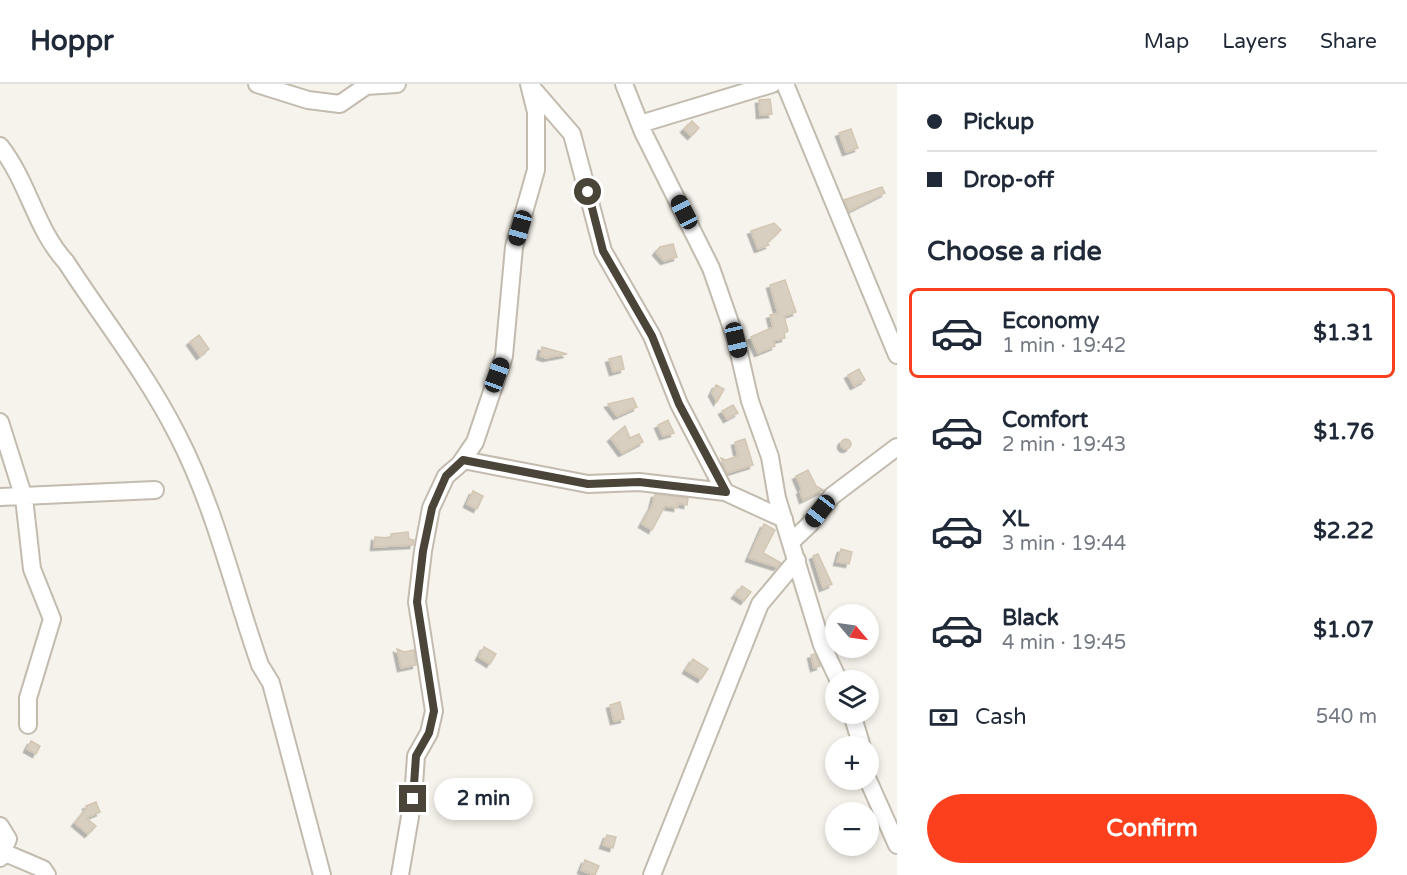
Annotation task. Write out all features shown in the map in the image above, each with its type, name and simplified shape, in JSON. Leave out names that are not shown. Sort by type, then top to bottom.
[{"type":"street","points":[[257,84],[308,99],[340,104],[366,86],[397,84]]},
{"type":"street","points":[[624,84],[640,124],[711,268],[736,340],[750,401],[770,457],[784,519],[822,645],[834,670]]},
{"type":"street","points":[[640,124],[772,84]]},
{"type":"street","points":[[785,84],[897,355]]},
{"type":"street","points":[[400,875],[413,799],[416,756],[429,733],[434,711],[417,602],[423,551],[436,497],[446,476],[463,460],[475,442],[504,356],[514,247],[536,170],[537,112],[529,85]]},
{"type":"street","points":[[529,85],[572,134],[603,251],[652,336],[679,404],[726,492]]},
{"type":"street","points":[[0,146],[27,187],[50,244],[66,262],[147,380],[178,435],[212,516],[260,665],[271,683],[322,875]]},
{"type":"street","points":[[0,422],[24,498],[32,569],[52,619],[28,698],[28,725]]},
{"type":"street","points":[[791,542],[809,525],[832,496],[897,447]]},
{"type":"street","points":[[463,460],[588,484],[639,482],[726,492],[784,519]]},
{"type":"street","points":[[0,497],[24,498],[155,490]]},
{"type":"street","points":[[652,875],[760,604],[797,560]]},
{"type":"street","points":[[872,790],[897,845]]},
{"type":"street","points":[[0,826],[8,838],[1,855],[43,869],[47,875]]},
{"type":"building","points":[[770,99],[772,114],[760,115],[759,100]]},
{"type":"building","points":[[692,121],[699,128],[691,136],[684,129]]},
{"type":"building","points":[[851,129],[858,148],[846,152],[839,133]]},
{"type":"building","points":[[882,187],[885,193],[849,211],[844,200]]},
{"type":"building","points":[[774,223],[781,230],[767,243],[769,245],[758,249],[751,231]]},
{"type":"building","points":[[673,244],[677,257],[664,261],[656,252],[660,247]]},
{"type":"building","points":[[785,280],[796,312],[784,316],[788,331],[784,333],[785,338],[773,341],[775,346],[758,353],[751,337],[773,327],[770,315],[778,313],[770,285]]},
{"type":"building","points":[[199,335],[209,349],[200,356],[190,342]]},
{"type":"building","points":[[542,347],[567,354],[546,358],[540,356]]},
{"type":"building","points":[[621,356],[624,369],[613,372],[609,359]]},
{"type":"building","points":[[859,369],[865,380],[854,386],[848,375]]},
{"type":"building","points":[[716,385],[724,389],[717,402],[712,393]]},
{"type":"building","points":[[633,398],[637,407],[617,416],[608,404]]},
{"type":"building","points":[[733,405],[738,413],[727,419],[722,411]]},
{"type":"building","points":[[668,420],[674,433],[663,436],[658,425]]},
{"type":"building","points":[[625,426],[630,438],[639,434],[643,442],[622,453],[611,438]]},
{"type":"building","points":[[745,439],[753,465],[727,473],[721,458],[726,460],[738,456],[735,442]]},
{"type":"building","points":[[846,439],[851,444],[846,449],[841,444]]},
{"type":"building","points":[[808,470],[816,486],[823,490],[803,500],[800,491],[802,490],[796,476]]},
{"type":"building","points":[[473,491],[483,496],[477,509],[467,504]]},
{"type":"building","points":[[655,494],[688,498],[687,505],[678,503],[677,508],[665,506],[652,530],[642,524],[652,506]]},
{"type":"building","points":[[764,524],[775,530],[763,553],[781,563],[777,567],[749,558]]},
{"type":"building","points":[[408,532],[409,539],[414,540],[413,545],[374,547],[375,537],[391,538],[391,534]]},
{"type":"building","points":[[841,549],[852,552],[849,564],[837,562]]},
{"type":"building","points":[[818,554],[832,584],[823,588],[813,556]]},
{"type":"building","points":[[742,586],[751,592],[744,601],[735,595]]},
{"type":"building","points":[[484,647],[496,654],[490,664],[479,657]]},
{"type":"building","points":[[397,649],[404,652],[414,650],[416,665],[401,668]]},
{"type":"building","points":[[815,654],[820,666],[814,668],[811,655]]},
{"type":"building","points":[[693,659],[708,669],[701,679],[686,670]]},
{"type":"building","points":[[620,702],[624,719],[614,721],[610,705]]},
{"type":"building","points":[[31,741],[40,746],[36,754],[27,749]]},
{"type":"building","points":[[96,802],[100,812],[86,818],[96,826],[88,834],[75,823],[87,808],[86,806]]},
{"type":"building","points":[[607,835],[616,837],[613,848],[603,845]]},
{"type":"building","points":[[585,860],[599,866],[595,875],[581,870]]},
{"type":"route","points":[[413,799],[416,756],[429,733],[434,711],[417,602],[423,551],[432,508],[446,476],[463,460],[588,484],[639,482],[726,492],[679,404],[652,336],[603,251],[588,192]]}]
